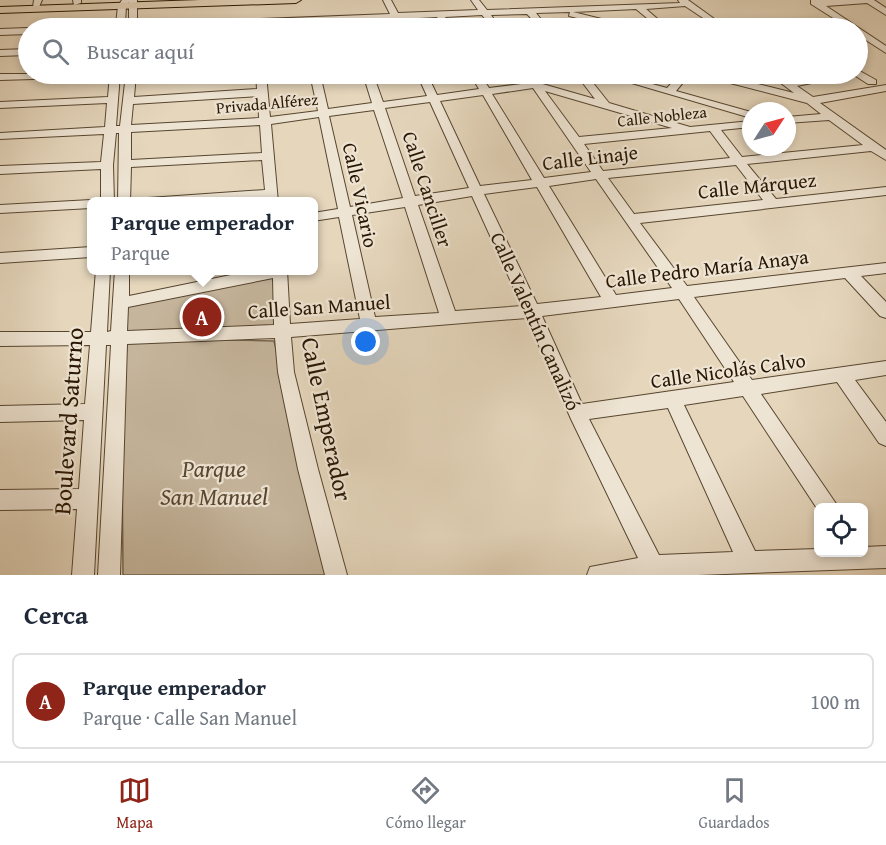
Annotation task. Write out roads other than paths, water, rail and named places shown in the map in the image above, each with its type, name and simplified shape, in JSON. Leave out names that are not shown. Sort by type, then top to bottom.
[{"type":"main road","points":[[0,8],[167,0]]},
{"type":"main road","points":[[0,8],[37,2],[296,0]]},
{"type":"street","points":[[387,0],[395,16]]},
{"type":"street","points":[[475,0],[488,18]]},
{"type":"street","points":[[814,2],[869,0],[886,12]]},
{"type":"street","points":[[129,2],[132,18]]},
{"type":"street","points":[[123,18],[129,2]]},
{"type":"street","points":[[365,18],[638,7],[679,2],[706,18]]},
{"type":"street","points":[[679,2],[701,18]]},
{"type":"street","points":[[814,2],[838,18]]},
{"type":"street","points":[[638,7],[652,18]]},
{"type":"street","points":[[555,10],[587,18]]},
{"type":"street","points":[[529,11],[535,18]]},
{"type":"street","points":[[0,32],[18,31]]},
{"type":"street","points":[[868,38],[886,50]]},
{"type":"street","points":[[0,53],[18,52]]},
{"type":"street","points":[[0,77],[18,76]]},
{"type":"street","points":[[868,79],[872,82]]},
{"type":"street","points":[[108,197],[107,165],[114,84]]},
{"type":"street","points":[[124,197],[125,130],[130,84]]},
{"type":"street","points":[[263,84],[271,197]]},
{"type":"street","name":"Calle Vicario","points":[[318,84],[369,324]]},
{"type":"street","name":"Calle Canciller","points":[[371,84],[449,318]]},
{"type":"street","name":"Calle Valentín Canalizó","points":[[427,84],[577,413],[653,566]]},
{"type":"street","points":[[481,84],[611,300]]},
{"type":"street","points":[[589,84],[604,104]]},
{"type":"street","points":[[642,84],[742,112]]},
{"type":"street","points":[[670,92],[677,84]]},
{"type":"street","points":[[749,84],[816,100],[886,88]]},
{"type":"street","points":[[790,84],[816,100],[832,116],[880,147]]},
{"type":"street","points":[[797,84],[880,147],[886,156]]},
{"type":"street","points":[[536,85],[686,129]]},
{"type":"street","points":[[536,85],[632,219],[827,503]]},
{"type":"street","name":"Privada Alférez","points":[[0,135],[265,122],[536,85]]},
{"type":"street","points":[[129,101],[264,92]]},
{"type":"street","points":[[0,105],[113,100]]},
{"type":"street","points":[[796,119],[832,116]]},
{"type":"street","name":"Calle Nobleza","points":[[577,141],[742,125]]},
{"type":"street","points":[[712,128],[771,202]]},
{"type":"street","name":"Calle Linaje","points":[[318,217],[477,191],[600,175],[880,147]]},
{"type":"street","points":[[124,164],[268,156]]},
{"type":"street","points":[[0,170],[107,165]]},
{"type":"street","name":"Calle Márquez","points":[[632,219],[886,191]]},
{"type":"street","points":[[0,209],[87,204]]},
{"type":"street","points":[[0,258],[87,252]]},
{"type":"street","name":"Calle Pedro María Anaya","points":[[532,311],[886,267]]},
{"type":"street","points":[[849,273],[886,312]]},
{"type":"street","name":"Boulevard Saturno","points":[[82,575],[103,275]]},
{"type":"street","points":[[109,575],[121,338],[122,275]]},
{"type":"street","points":[[121,303],[260,275]]},
{"type":"street","name":"Calle Emperador","points":[[280,275],[286,372],[308,469],[336,575]]},
{"type":"street","name":"Calle San Manuel","points":[[0,339],[121,338],[282,331],[532,311]]},
{"type":"street","name":"Calle Nicolás Calvo","points":[[577,413],[886,368]]},
{"type":"street","points":[[842,375],[886,436]]},
{"type":"street","points":[[672,398],[749,563]]},
{"type":"street","points":[[0,414],[94,412]]},
{"type":"street","points":[[0,500],[87,499]]},
{"type":"street","points":[[868,556],[886,557]]},
{"type":"street","points":[[598,575],[653,566],[834,557]]},
{"type":"place","name":"Parque emperador","points":[[202,317]]},
{"type":"park label","name":"Parque San Manuel","points":[[214,482]]}]
